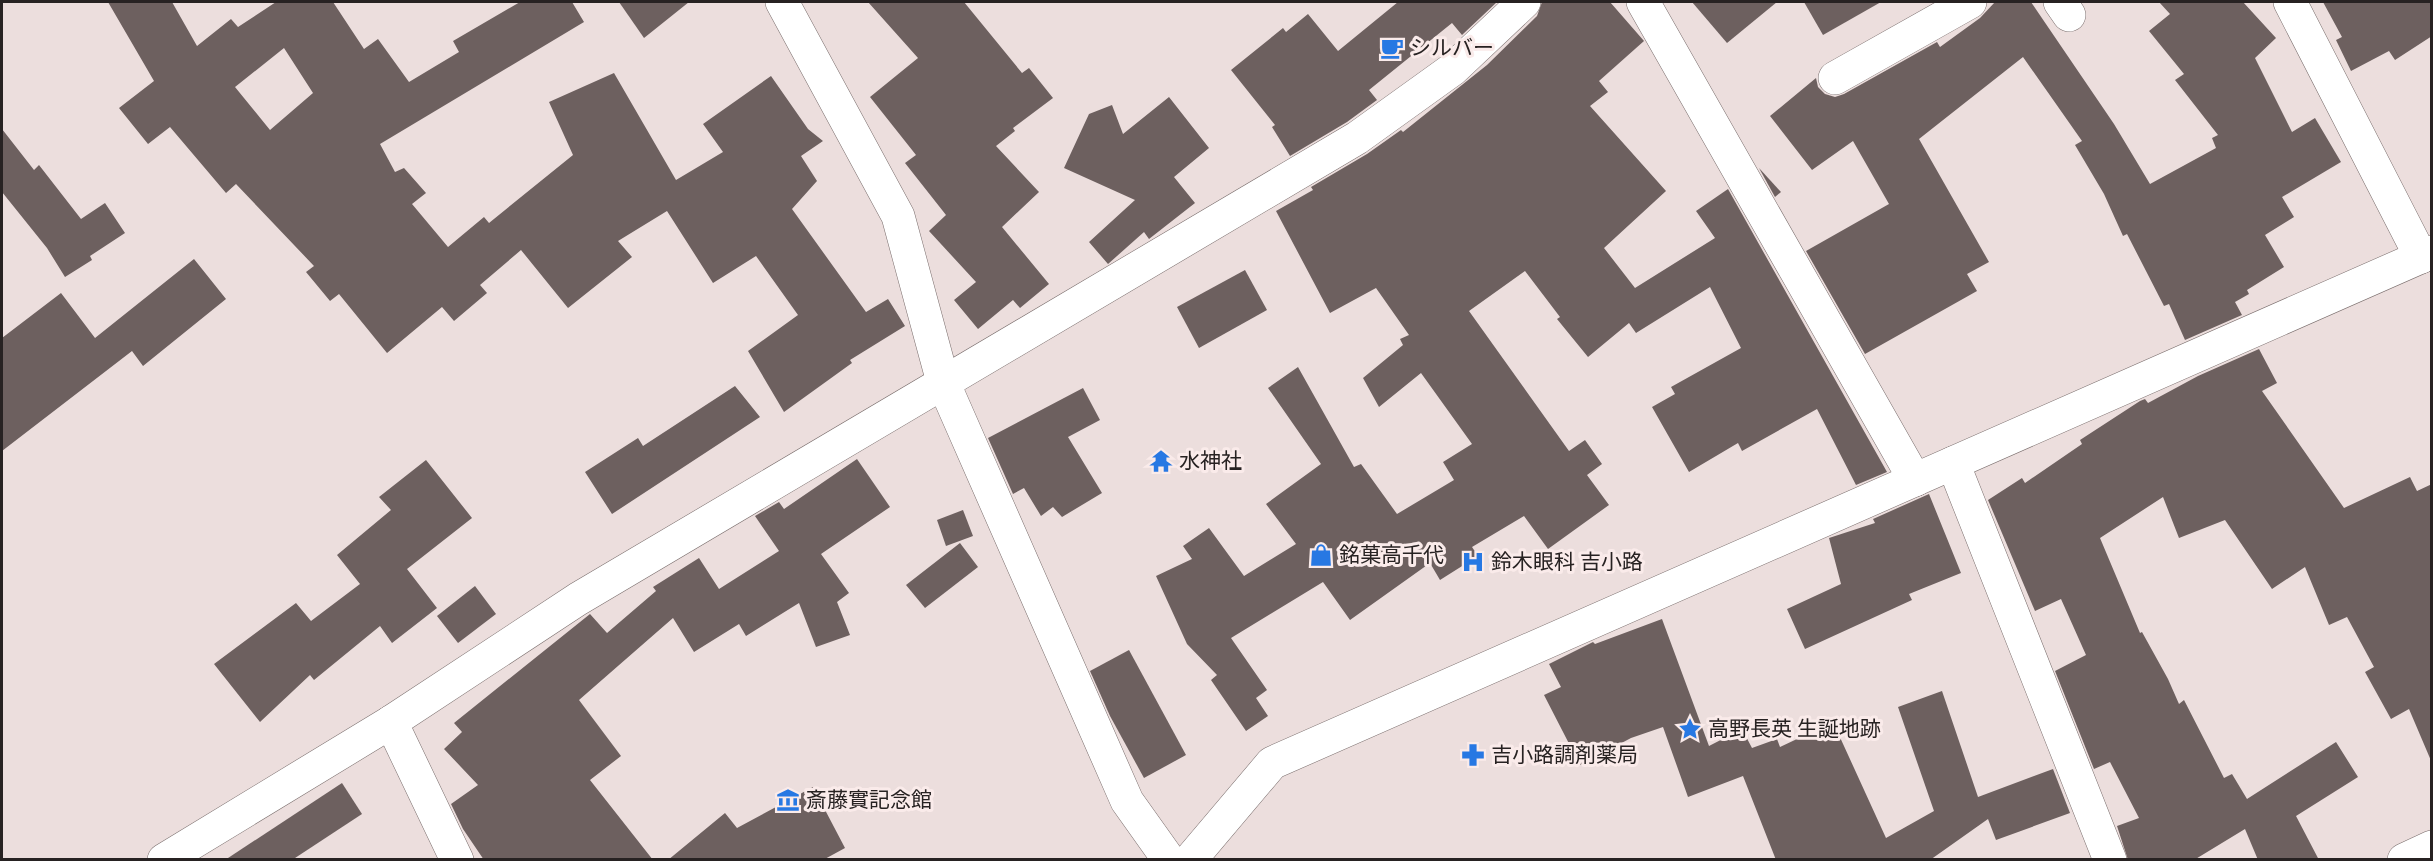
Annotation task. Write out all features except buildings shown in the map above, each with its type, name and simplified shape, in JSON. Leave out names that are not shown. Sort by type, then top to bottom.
[{"type":"street","points":[[782,2],[898,216],[943,382],[1127,801],[1169,860]]},
{"type":"street","points":[[164,860],[391,722],[578,599],[1357,138],[1453,69],[1524,2]]},
{"type":"street","points":[[1643,2],[1915,480]]},
{"type":"street","points":[[1835,78],[1970,2]]},
{"type":"street","points":[[1190,860],[1272,763],[2426,255],[2290,2]]},
{"type":"street","points":[[1953,463],[2110,860]]},
{"type":"street","points":[[391,722],[457,860]]},
{"type":"street","points":[[2404,860],[2432,847]]},
{"type":"place","name":"シルバー","points":[[1392,48]]},
{"type":"place","name":"水神社","points":[[1161,461]]},
{"type":"place","name":"銘菓高千代","points":[[1321,555]]},
{"type":"place","name":"鈴木眼科 吉小路","points":[[1473,562]]},
{"type":"place","name":"高野長英 生誕地跡","points":[[1690,729]]},
{"type":"place","name":"吉小路調剤薬局","points":[[1473,755]]},
{"type":"place","name":"斎藤實記念館","points":[[788,800]]}]
